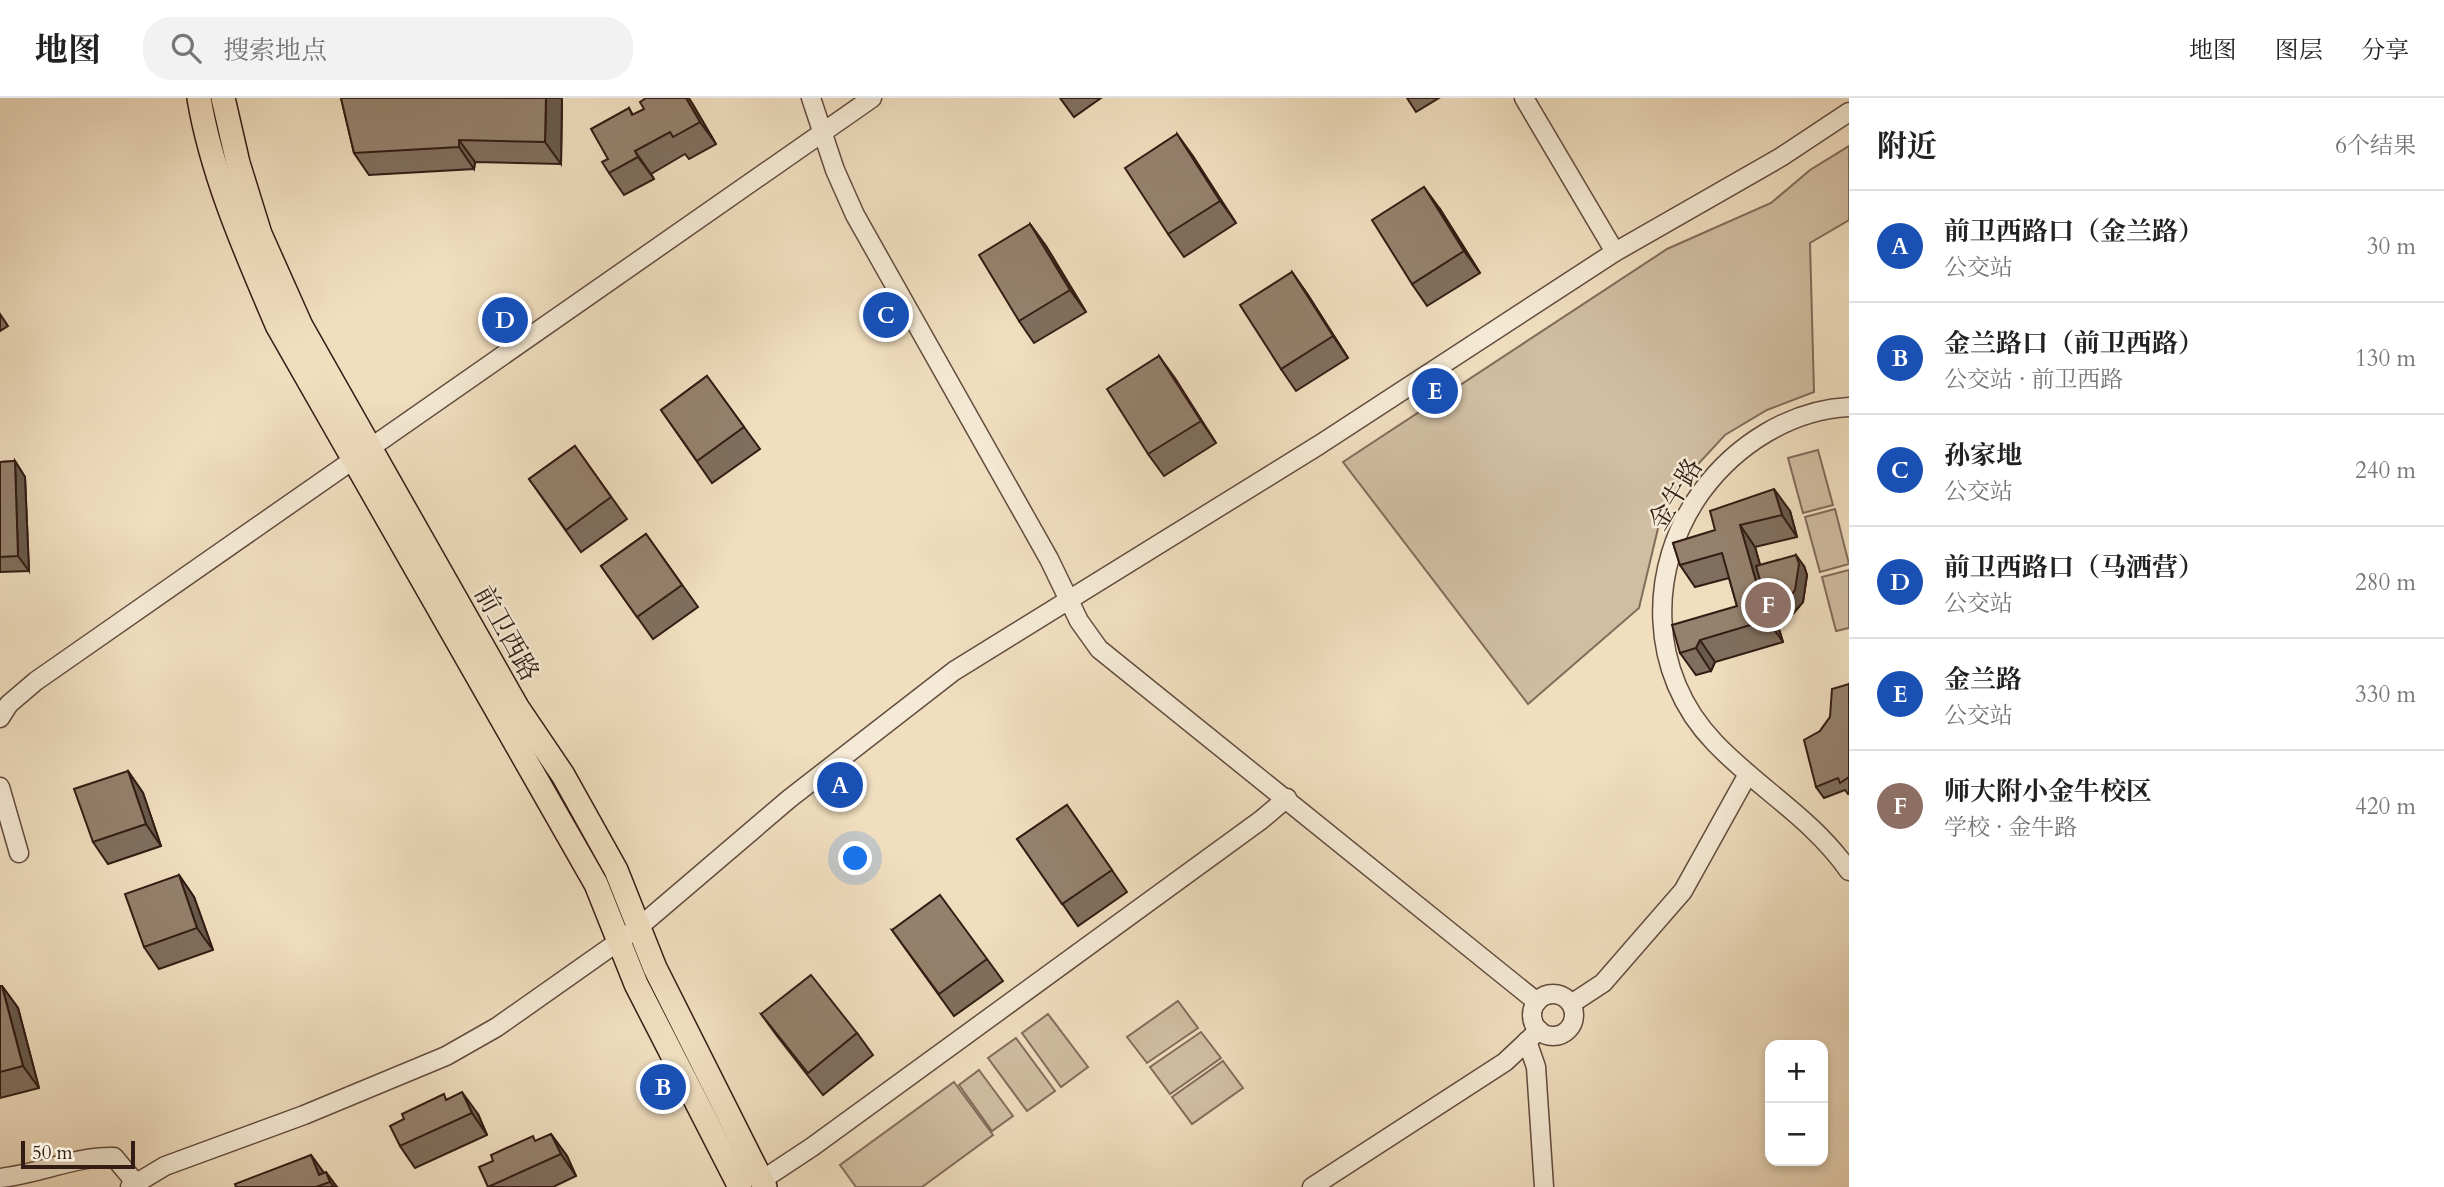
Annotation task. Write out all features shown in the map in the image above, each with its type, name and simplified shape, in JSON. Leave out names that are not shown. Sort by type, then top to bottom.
[{"type":"main road","name":"前卫西路","points":[[199,98],[219,174],[245,250],[277,325],[596,884],[636,984],[755,1185]]},
{"type":"main road","name":"前卫西路","points":[[223,98],[238,163],[260,234],[301,326],[372,446],[517,707],[563,775],[609,859],[655,968],[755,1185]]},
{"type":"street","points":[[811,98],[822,134],[855,215],[1084,629],[1099,649],[1537,1002]]},
{"type":"street","points":[[0,718],[9,704],[36,681],[872,98]]},
{"type":"street","points":[[1524,98],[1615,252]]},
{"type":"street","points":[[0,1178],[114,1157],[132,1185],[165,1166],[304,1115],[446,1056],[497,1027],[639,927],[789,799],[954,671],[1331,438],[1615,252],[1781,157],[1849,112]]},
{"type":"street","name":"金牛路","points":[[1849,407],[1809,415],[1777,427],[1752,440],[1718,469],[1695,501],[1675,537],[1664,572],[1661,604],[1662,632],[1678,691],[1714,742],[1816,830],[1849,871]]},
{"type":"street","points":[[1571,1004],[1603,983],[1683,891],[1748,774]]},
{"type":"street","points":[[0,787],[19,853]]},
{"type":"street","points":[[755,1185],[812,1147],[1250,829],[1287,798]]},
{"type":"street","points":[[1544,1187],[1532,1014],[1537,1002],[1546,996],[1557,995],[1571,1004]]},
{"type":"street","points":[[1312,1187],[1494,1069],[1533,1036],[1555,1036],[1566,1031],[1573,1021],[1571,1004]]},
{"type":"shaded area","points":[[1849,146],[1849,220],[1810,243],[1814,392],[1767,410],[1725,435],[1686,477],[1660,520],[1639,608],[1528,704],[1343,462],[1667,249],[1771,203],[1810,170]]},
{"type":"shaded area","points":[[1818,450],[1833,505],[1803,513],[1788,458]]},
{"type":"shaded area","points":[[1835,509],[1849,564],[1820,572],[1805,517]]},
{"type":"shaded area","points":[[1849,570],[1849,628],[1836,631],[1822,577]]},
{"type":"shaded area","points":[[1178,1001],[1198,1028],[1147,1063],[1127,1037]]},
{"type":"shaded area","points":[[1048,1014],[1088,1067],[1061,1087],[1022,1033]]},
{"type":"shaded area","points":[[1201,1032],[1221,1058],[1170,1094],[1150,1067]]},
{"type":"shaded area","points":[[1016,1038],[1055,1091],[1027,1111],[988,1058]]},
{"type":"shaded area","points":[[1223,1061],[1243,1088],[1192,1124],[1172,1097]]},
{"type":"shaded area","points":[[979,1070],[1013,1116],[992,1131],[959,1085]]},
{"type":"shaded area","points":[[954,1082],[993,1135],[922,1187],[856,1187],[840,1165]]},
{"type":"building","points":[[341,98],[546,98],[545,142],[459,140],[459,147],[354,153]]},
{"type":"building","points":[[646,98],[686,98],[700,122],[673,137],[670,132],[635,151],[638,157],[609,173],[602,162],[608,159],[591,129],[629,108],[632,115],[644,109],[640,102]]},
{"type":"building","points":[[1177,134],[1220,201],[1168,234],[1125,168]]},
{"type":"building","points":[[1424,187],[1464,251],[1412,284],[1372,220]]},
{"type":"building","points":[[1030,224],[1070,290],[1019,321],[979,255]]},
{"type":"building","points":[[1292,272],[1333,336],[1281,369],[1240,305]]},
{"type":"building","points":[[1159,356],[1201,421],[1148,454],[1107,389]]},
{"type":"building","points":[[707,376],[744,427],[697,461],[661,410]]},
{"type":"building","points":[[575,446],[611,497],[566,530],[529,479]]},
{"type":"building","points":[[15,461],[18,556],[0,557],[0,462]]},
{"type":"building","points":[[1774,489],[1782,515],[1740,525],[1767,620],[1700,640],[1696,648],[1680,653],[1672,625],[1737,606],[1722,553],[1680,565],[1673,543],[1715,530],[1710,511]]},
{"type":"building","points":[[646,534],[682,585],[637,617],[601,566]]},
{"type":"building","points":[[1796,555],[1799,564],[1795,590],[1784,604],[1769,612],[1756,566]]},
{"type":"building","points":[[1849,684],[1849,777],[1840,783],[1838,778],[1816,787],[1804,740],[1820,731],[1830,717],[1832,689]]},
{"type":"building","points":[[128,771],[146,824],[93,842],[74,789]]},
{"type":"building","points":[[1067,805],[1112,870],[1062,904],[1017,839]]},
{"type":"building","points":[[179,875],[197,928],[144,947],[125,894]]},
{"type":"building","points":[[940,895],[987,959],[939,994],[892,930]]},
{"type":"building","points":[[811,975],[857,1033],[808,1073],[761,1014]]},
{"type":"building","points":[[0,986],[23,1066],[0,1072]]},
{"type":"building","points":[[462,1092],[472,1113],[400,1146],[390,1126],[404,1119],[402,1114],[444,1094],[446,1100]]},
{"type":"building","points":[[551,1134],[561,1154],[488,1187],[479,1167],[493,1161],[491,1155],[533,1136],[535,1141]]},
{"type":"building","points":[[311,1155],[319,1175],[326,1172],[330,1182],[316,1187],[236,1187],[235,1184]]},
{"type":"place","name":"孙家地","points":[[886,315]]},
{"type":"place","name":"前卫西路口（马洒营）","points":[[505,320]]},
{"type":"place","name":"金兰路","points":[[1435,391]]},
{"type":"place","name":"师大附小金牛校区","points":[[1768,605]]},
{"type":"place","name":"前卫西路口（金兰路）","points":[[840,785]]},
{"type":"place","name":"金兰路口（前卫西路）","points":[[663,1087]]}]
